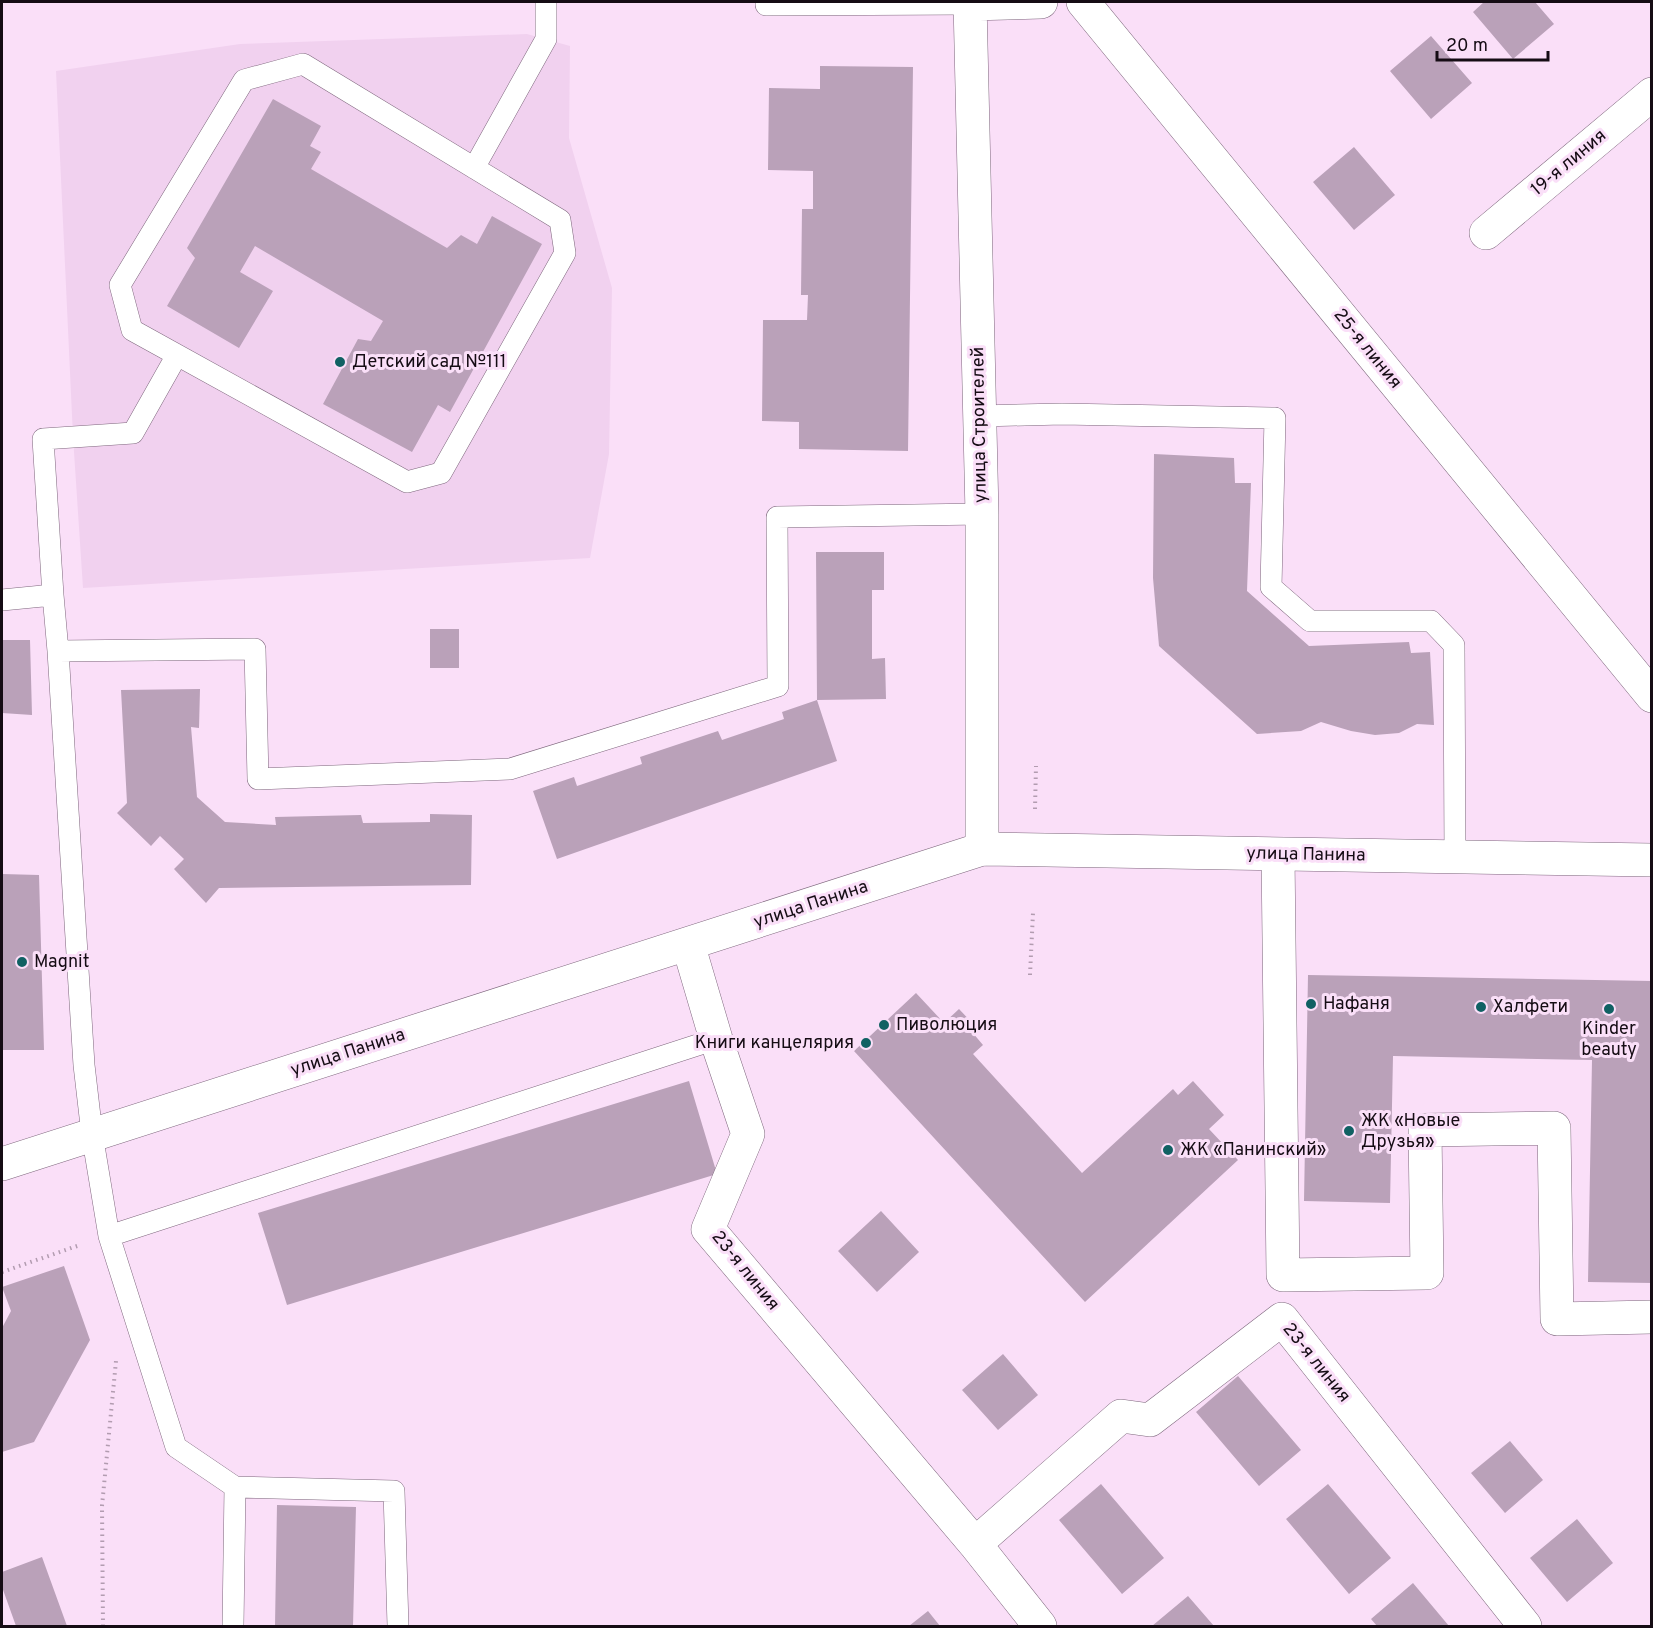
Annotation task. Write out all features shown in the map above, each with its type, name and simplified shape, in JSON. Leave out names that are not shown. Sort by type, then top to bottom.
[{"type":"street","points":[[970,3],[1041,2]]},
{"type":"street","name":"25-я линия","points":[[1083,2],[1652,696]]},
{"type":"street","name":"улица Строителей","points":[[970,3],[982,514],[982,849]]},
{"type":"street","name":"19-я линия","points":[[1486,233],[1652,94]]},
{"type":"street","name":"улица Панина","points":[[2,1164],[982,849],[1652,860]]},
{"type":"street","points":[[1278,855],[1283,1275],[1427,1273],[1425,1130],[1554,1128],[1557,1319],[1652,1317]]},
{"type":"street","name":"23-я линия","points":[[688,944],[716,1039],[748,1134],[708,1229],[975,1544],[1040,1626]]},
{"type":"street","name":"23-я линия","points":[[975,1544],[1121,1416],[1150,1420],[1282,1319],[1525,1626]]},
{"type":"lane","points":[[474,168],[546,39],[546,2]]},
{"type":"lane","points":[[766,2],[766,5],[970,3]]},
{"type":"lane","points":[[303,64],[474,168],[560,220],[566,253],[441,473],[407,482],[132,330],[120,285],[244,80],[303,64]]},
{"type":"lane","points":[[177,355],[133,433],[43,439],[84,1065],[92,1134],[109,1236],[176,1447],[235,1487],[394,1491],[398,1626]]},
{"type":"lane","points":[[980,416],[1062,414],[1275,418],[1271,587],[1310,621],[1431,621],[1454,645],[1455,857]]},
{"type":"lane","points":[[58,651],[255,648],[258,779],[510,769],[778,686],[777,517],[982,514]]},
{"type":"lane","points":[[2,600],[53,595]]},
{"type":"lane","points":[[109,1236],[716,1039]]},
{"type":"lane","points":[[233,1626],[235,1487]]},
{"type":"path","points":[[1035,809],[1036,766]]},
{"type":"path","points":[[1030,975],[1033,913]]},
{"type":"path","points":[[2,1272],[109,1236]]},
{"type":"path","points":[[103,1626],[102,1506],[117,1354]]},
{"type":"shaded area","name":"Детский сад №111","points":[[527,34],[570,46],[569,138],[612,288],[609,454],[590,558],[83,588],[73,437],[56,71],[240,44]]},
{"type":"building","points":[[1484,2],[1535,2],[1554,24],[1513,59],[1473,12]]},
{"type":"building","points":[[1431,36],[1472,83],[1431,119],[1390,71]]},
{"type":"building","points":[[820,66],[913,67],[908,451],[799,449],[799,422],[762,421],[763,320],[807,320],[808,295],[801,295],[802,209],[813,209],[813,171],[768,170],[769,88],[820,89]]},
{"type":"building","points":[[273,99],[321,126],[310,146],[321,152],[311,169],[447,248],[461,235],[477,244],[492,216],[542,244],[450,412],[438,405],[412,452],[323,404],[358,339],[371,341],[383,321],[255,246],[240,272],[273,291],[239,348],[167,306],[195,258],[187,248]]},
{"type":"building","points":[[1354,147],[1395,195],[1354,230],[1313,182]]},
{"type":"building","points":[[1154,454],[1234,458],[1235,483],[1251,483],[1247,591],[1309,646],[1409,642],[1411,653],[1430,652],[1434,725],[1417,724],[1399,733],[1375,735],[1321,722],[1301,731],[1257,734],[1159,646],[1153,578]]},
{"type":"building","points":[[816,552],[884,552],[884,590],[872,590],[872,659],[885,658],[886,699],[817,700]]},
{"type":"building","points":[[430,629],[459,629],[459,668],[430,668]]},
{"type":"building","points":[[2,640],[30,640],[32,715],[2,713]]},
{"type":"building","points":[[200,689],[199,728],[191,727],[197,797],[225,822],[276,825],[275,817],[361,815],[363,823],[430,822],[430,814],[472,815],[471,885],[219,888],[206,903],[174,869],[184,859],[160,836],[151,846],[117,813],[127,803],[121,690]]},
{"type":"building","points":[[817,700],[837,761],[557,859],[533,791],[574,777],[577,786],[642,764],[640,757],[718,731],[722,740],[784,719],[782,712]]},
{"type":"building","name":"Magnit","points":[[2,874],[39,875],[44,1050],[2,1050]]},
{"type":"building","name":"ЖК «Новые Друзья»","points":[[1308,975],[1652,981],[1652,1283],[1588,1282],[1592,1060],[1393,1056],[1390,1203],[1304,1201]]},
{"type":"building","name":"ЖК «Панинский»","points":[[916,993],[944,1023],[959,1009],[977,1028],[972,1032],[983,1045],[973,1054],[1082,1173],[1173,1089],[1178,1095],[1193,1081],[1224,1115],[1209,1129],[1238,1160],[1085,1302],[854,1051]]},
{"type":"building","points":[[689,1081],[717,1174],[287,1305],[258,1213]]},
{"type":"building","points":[[881,1211],[919,1252],[877,1292],[838,1251]]},
{"type":"building","points":[[64,1266],[90,1340],[34,1442],[2,1452],[2,1328],[11,1311],[2,1287]]},
{"type":"building","points":[[1003,1354],[1038,1395],[998,1430],[962,1390]]},
{"type":"building","points":[[1238,1376],[1301,1450],[1259,1486],[1196,1412]]},
{"type":"building","points":[[1510,1441],[1543,1480],[1505,1513],[1471,1473]]},
{"type":"building","points":[[1101,1484],[1164,1558],[1122,1594],[1059,1520]]},
{"type":"building","points":[[1328,1484],[1391,1558],[1349,1594],[1286,1519]]},
{"type":"building","points":[[277,1505],[356,1507],[353,1626],[275,1626]]},
{"type":"building","points":[[1577,1519],[1613,1563],[1567,1602],[1530,1558]]},
{"type":"building","points":[[42,1557],[67,1626],[16,1626],[2,1587],[2,1572]]},
{"type":"building","points":[[1413,1583],[1449,1626],[1377,1626],[1371,1619]]},
{"type":"building","points":[[1188,1596],[1214,1626],[1152,1626]]},
{"type":"building","points":[[928,1611],[940,1626],[909,1626]]},
{"type":"place","name":"Детский сад №111","points":[[340,362]]},
{"type":"place","name":"Magnit","points":[[22,962]]},
{"type":"place","name":"Нафаня","points":[[1311,1004]]},
{"type":"place","name":"Халфети","points":[[1481,1007]]},
{"type":"place","name":"Kinder beauty","points":[[1609,1009]]},
{"type":"place","name":"Пиволюция","points":[[884,1025]]},
{"type":"place","name":"Книги канцелярия","points":[[866,1043]]},
{"type":"place","name":"ЖК «Новые Друзья»","points":[[1349,1131]]},
{"type":"place","name":"ЖК «Панинский»","points":[[1168,1150]]}]
